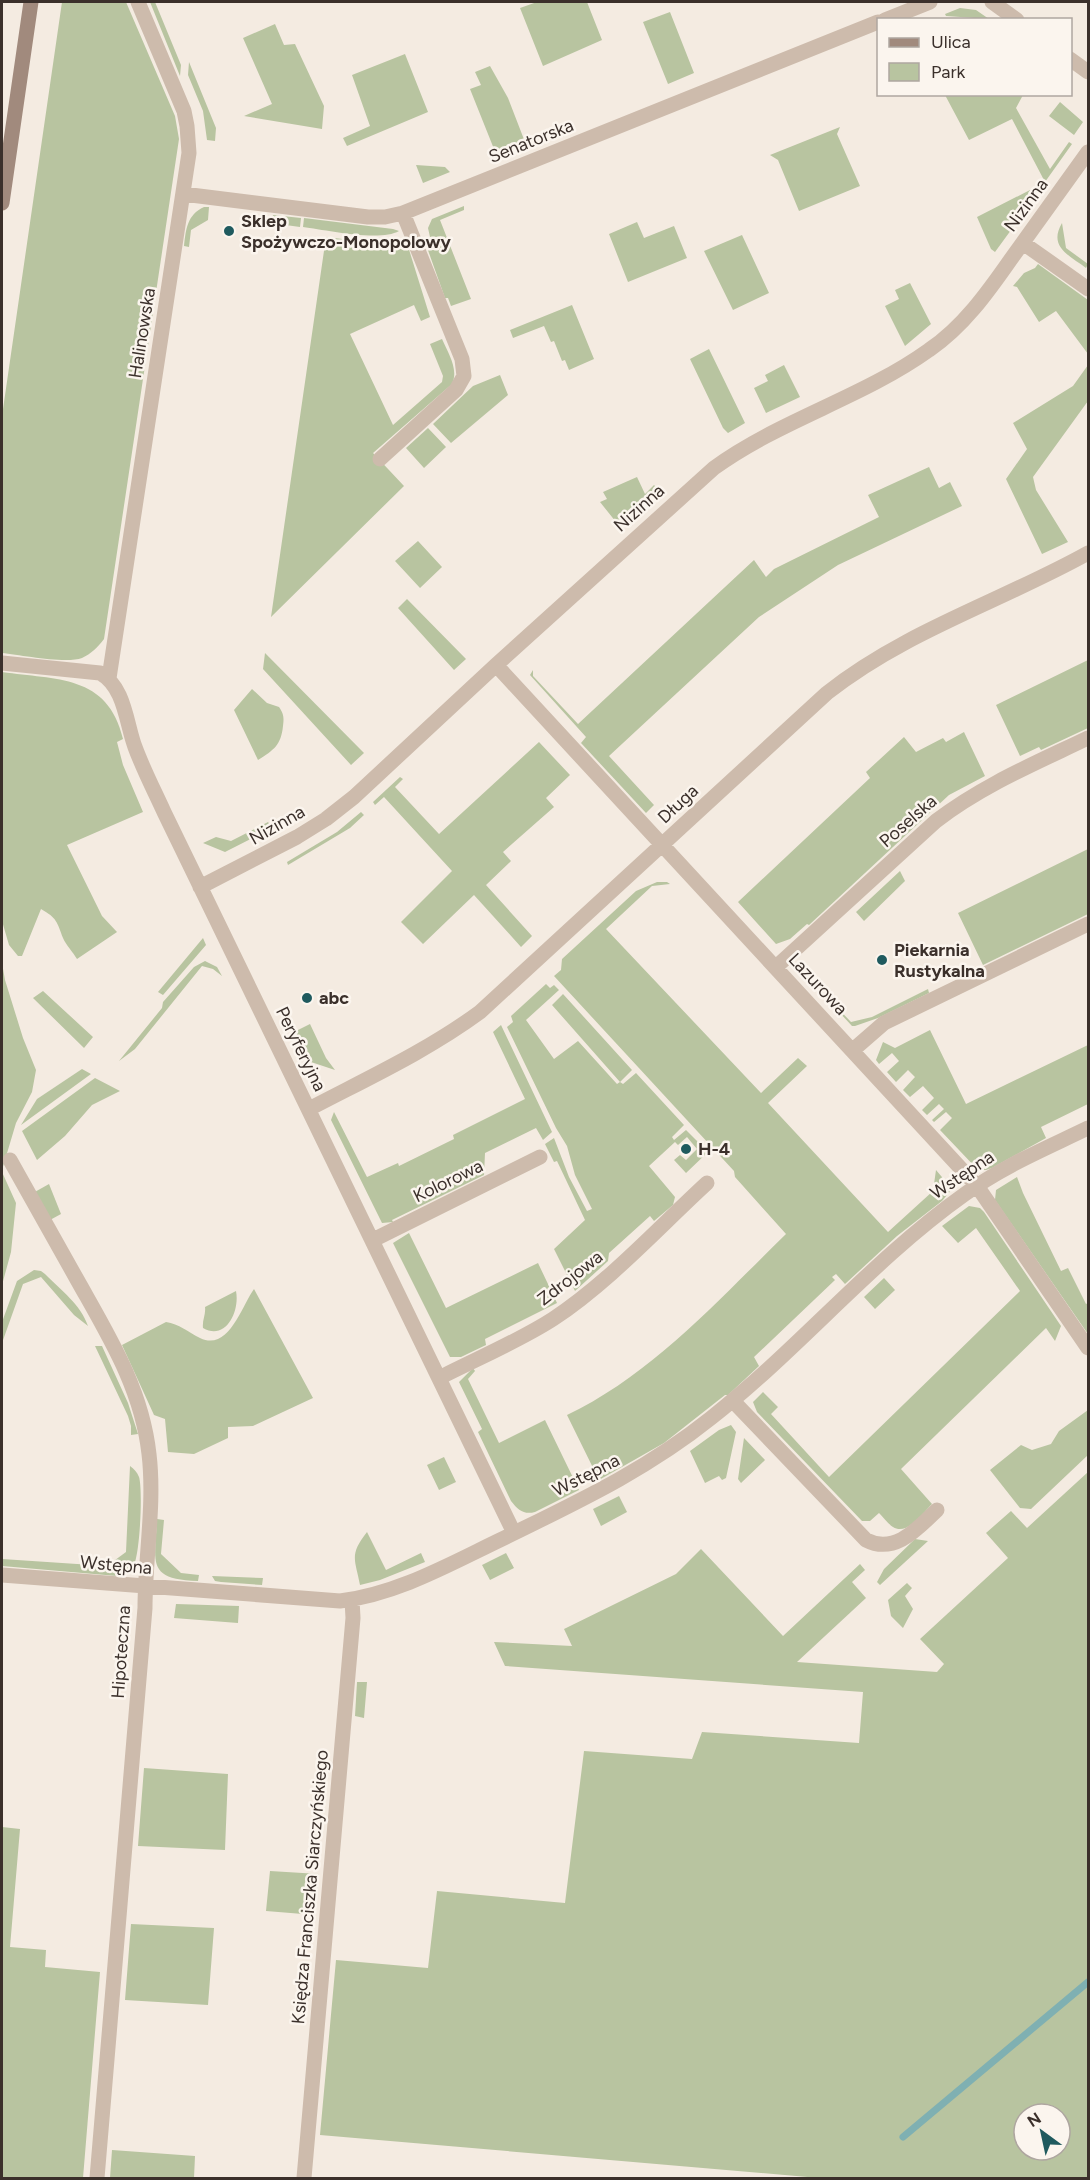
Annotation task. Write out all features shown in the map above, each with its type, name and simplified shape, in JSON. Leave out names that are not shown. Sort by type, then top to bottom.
[{"type":"main road","points":[[2,203],[31,2]]},
{"type":"street","name":"Halinowska","points":[[109,678],[189,146],[184,111],[138,2]]},
{"type":"street","points":[[890,18],[930,2]]},
{"type":"street","points":[[992,2],[1014,18]]},
{"type":"street","name":"Senatorska","points":[[183,194],[368,217],[385,217],[403,213],[877,23]]},
{"type":"street","points":[[1072,59],[1089,72]]},
{"type":"street","name":"Nizinna","points":[[200,887],[267,854],[326,819],[354,797],[714,468],[747,446],[890,375],[932,349],[963,320],[1023,243],[1089,152]]},
{"type":"street","points":[[380,459],[456,390],[464,376],[462,358],[403,213]]},
{"type":"street","points":[[1023,243],[1089,289]]},
{"type":"street","name":"Długa","points":[[309,1109],[448,1035],[480,1012],[827,693],[850,675],[896,647],[1089,553]]},
{"type":"street","points":[[2,663],[90,671],[109,678]]},
{"type":"street","name":"Lazurowa","points":[[496,665],[976,1185],[1089,1348]]},
{"type":"street","name":"Peryferyjna","points":[[109,678],[121,700],[143,767],[514,1533]]},
{"type":"street","name":"Poselska","points":[[776,967],[952,809],[993,783],[1089,738]]},
{"type":"street","points":[[853,1050],[884,1023],[1089,924]]},
{"type":"street","name":"Wstępna","points":[[2,1575],[328,1600],[352,1600],[411,1582],[626,1477],[680,1442],[733,1401],[900,1245],[976,1185],[1089,1128]]},
{"type":"street","name":"Kolorowa","points":[[373,1240],[540,1157]]},
{"type":"street","name":"Hipoteczna","points":[[10,1160],[114,1346],[134,1388],[142,1413],[151,1479],[144,1587],[145,1608],[97,2178]]},
{"type":"street","name":"Zdrojowa","points":[[440,1378],[551,1320],[570,1307],[618,1266],[707,1183]]},
{"type":"street","points":[[733,1401],[860,1534],[873,1543],[881,1545],[897,1542],[921,1526],[937,1510]]},
{"type":"street","name":"Księdza Franciszka Siarczyńskiego","points":[[304,2178],[353,1618],[352,1600]]},
{"type":"green space","points":[[62,2],[126,2],[175,116],[179,139],[104,639],[94,650],[75,660],[43,659],[2,653],[2,416]]},
{"type":"green space","points":[[150,2],[155,2],[181,65],[180,76]]},
{"type":"green space","points":[[537,2],[587,2],[602,40],[543,66],[520,8]]},
{"type":"green space","points":[[960,8],[976,10],[988,18],[946,16],[945,14]]},
{"type":"green space","points":[[670,12],[694,73],[668,84],[643,22]]},
{"type":"green space","points":[[275,24],[284,45],[295,44],[324,106],[322,129],[244,116],[272,104],[243,38]]},
{"type":"green space","points":[[405,54],[428,112],[347,146],[343,138],[370,126],[352,75]]},
{"type":"green space","points":[[189,62],[216,128],[215,141],[207,140],[203,111],[188,75]]},
{"type":"green space","points":[[490,66],[508,98],[525,142],[496,154],[470,89],[481,85],[475,72]]},
{"type":"green space","points":[[946,96],[1022,96],[1016,108],[1050,169],[1069,142],[1072,144],[1045,182],[1012,119],[969,140]]},
{"type":"green space","points":[[1060,102],[1083,122],[1074,135],[1049,116]]},
{"type":"green space","points":[[840,127],[837,134],[860,186],[799,211],[778,160],[770,155]]},
{"type":"green space","points":[[416,165],[445,167],[450,172],[423,183]]},
{"type":"green space","points":[[1030,190],[1035,197],[995,252],[991,249],[977,217]]},
{"type":"green space","points":[[464,206],[464,210],[440,220],[471,299],[451,306],[448,298],[445,298],[424,239],[430,237],[428,228],[432,219]]},
{"type":"green space","points":[[204,207],[209,207],[208,220],[191,230],[189,247],[184,246],[191,218]]},
{"type":"green space","points":[[273,215],[301,218],[300,227],[271,223]]},
{"type":"green space","points":[[304,218],[399,231],[379,235],[338,232],[303,227]]},
{"type":"green space","points":[[637,222],[644,238],[674,226],[687,258],[628,282],[609,234]]},
{"type":"green space","points":[[1062,223],[1066,248],[1088,264],[1086,268],[1062,250],[1057,238]]},
{"type":"green space","points":[[742,235],[769,293],[733,310],[704,251]]},
{"type":"green space","points":[[326,237],[375,243],[406,240],[430,317],[421,321],[414,305],[350,334],[393,425],[442,382],[443,376],[430,344],[442,339],[452,361],[454,378],[452,384],[373,453],[404,486],[271,617]]},
{"type":"green space","points":[[1038,264],[1088,300],[1088,354],[1056,311],[1039,322],[1017,287],[1013,286],[1024,273]]},
{"type":"green space","points":[[910,283],[931,324],[905,346],[885,306],[899,299],[895,290]]},
{"type":"green space","points":[[572,305],[594,359],[569,370],[565,360],[562,361],[554,341],[551,342],[544,326],[513,338],[510,330]]},
{"type":"green space","points":[[709,349],[745,423],[728,433],[723,428],[690,359]]},
{"type":"green space","points":[[784,365],[800,397],[766,413],[754,388],[768,381],[765,375]]},
{"type":"green space","points":[[1088,365],[1088,401],[1033,477],[1036,490],[1068,542],[1042,554],[1006,479],[1027,449],[1013,423],[1073,386]]},
{"type":"green space","points":[[500,375],[508,395],[451,443],[433,424],[473,386]]},
{"type":"green space","points":[[428,428],[446,447],[424,468],[406,448]]},
{"type":"green space","points":[[929,467],[939,488],[950,482],[962,506],[838,565],[759,617],[609,756],[654,805],[646,813],[581,743],[586,737],[530,675],[533,670],[533,676],[578,724],[754,560],[766,577],[774,569],[879,517],[868,495]]},
{"type":"green space","points":[[637,477],[645,494],[654,485],[660,491],[620,527],[600,502],[607,499],[603,492]]},
{"type":"green space","points":[[418,541],[442,567],[420,588],[395,561]]},
{"type":"green space","points":[[407,599],[466,659],[454,670],[398,608]]},
{"type":"green space","points":[[265,653],[364,753],[351,765],[263,669]]},
{"type":"green space","points":[[1088,660],[1088,728],[1041,750],[1039,747],[1020,756],[996,705]]},
{"type":"green space","points":[[2,672],[77,684],[92,691],[105,702],[116,718],[123,739],[117,742],[123,765],[143,812],[67,845],[102,916],[117,932],[77,959],[64,941],[56,921],[41,909],[22,956],[18,956],[9,945],[2,921]]},
{"type":"green space","points":[[252,689],[267,703],[279,707],[283,718],[282,733],[278,742],[272,750],[258,760],[234,710]]},
{"type":"green space","points":[[964,732],[985,776],[949,795],[809,925],[807,924],[790,939],[776,944],[738,902],[870,778],[866,772],[904,737],[916,752],[943,738],[946,742]]},
{"type":"green space","points":[[539,742],[570,775],[546,798],[554,807],[503,852],[511,861],[486,885],[532,936],[521,947],[474,895],[423,944],[401,922],[452,871],[384,797],[375,805],[373,802],[400,777],[403,779],[395,787],[439,834]]},
{"type":"green space","points":[[361,812],[364,815],[350,828],[288,865],[287,862],[337,832]]},
{"type":"green space","points":[[268,822],[272,828],[225,852],[203,843],[216,837],[231,841]]},
{"type":"green space","points":[[1088,849],[1088,914],[983,965],[958,913]]},
{"type":"green space","points":[[900,871],[905,881],[864,921],[856,912]]},
{"type":"green space","points":[[657,882],[670,884],[652,886],[606,929],[761,1093],[798,1058],[807,1066],[768,1103],[888,1232],[933,1191],[936,1170],[952,1189],[942,1201],[897,1236],[845,1284],[836,1274],[832,1277],[835,1280],[754,1357],[759,1366],[728,1395],[664,1443],[599,1480],[567,1415],[628,1379],[684,1334],[786,1234],[735,1177],[734,1171],[554,976],[561,970],[562,959],[636,891]]},
{"type":"green space","points":[[203,938],[206,945],[163,995],[158,992]]},
{"type":"green space","points":[[205,961],[217,967],[222,976],[213,969],[202,966],[135,1049],[119,1061],[162,1008],[163,1002],[194,967]]},
{"type":"green space","points":[[2,963],[23,1038],[36,1070],[32,1092],[16,1123],[2,1170]]},
{"type":"green space","points":[[546,984],[550,988],[554,985],[559,990],[526,1020],[554,1059],[578,1041],[617,1084],[620,1082],[623,1084],[636,1073],[684,1125],[672,1137],[674,1140],[686,1130],[708,1152],[686,1173],[674,1160],[680,1155],[686,1160],[697,1149],[687,1137],[678,1145],[675,1142],[649,1166],[675,1197],[673,1205],[654,1221],[650,1216],[609,1253],[608,1261],[575,1291],[554,1249],[585,1220],[557,1161],[554,1162],[545,1144],[554,1138],[569,1177],[587,1211],[592,1209],[575,1175],[567,1146],[507,1027],[513,1022],[511,1016]]},
{"type":"green space","points":[[928,989],[929,993],[878,1018],[855,1026],[852,1026],[827,999],[851,1022],[872,1017]]},
{"type":"green space","points":[[43,991],[93,1037],[84,1048],[33,998]]},
{"type":"green space","points":[[563,994],[632,1070],[620,1082],[552,1005]]},
{"type":"green space","points":[[310,1024],[326,1058],[335,1070],[308,1061],[294,1032]]},
{"type":"green space","points":[[501,1025],[552,1132],[543,1140],[536,1128],[485,1153],[484,1175],[392,1220],[393,1222],[382,1223],[331,1120],[334,1112],[367,1177],[398,1163],[399,1166],[454,1139],[453,1135],[525,1099],[493,1032]]},
{"type":"green space","points":[[930,1030],[966,1104],[1088,1045],[1088,1104],[1041,1127],[1046,1138],[992,1168],[978,1170],[940,1130],[952,1118],[946,1112],[934,1122],[932,1120],[944,1109],[939,1104],[927,1115],[922,1110],[934,1098],[923,1086],[910,1097],[903,1090],[915,1077],[908,1070],[896,1082],[887,1072],[899,1061],[892,1053],[879,1064],[876,1060],[883,1042],[895,1048]]},
{"type":"green space","points":[[82,1069],[91,1074],[21,1125],[37,1099]]},
{"type":"green space","points":[[95,1078],[120,1091],[92,1105],[65,1136],[37,1160],[22,1131]]},
{"type":"green space","points":[[2,1172],[16,1203],[11,1252],[2,1285]]},
{"type":"green space","points":[[1017,1177],[1061,1271],[1068,1268],[1086,1304],[1088,1303],[1088,1334],[995,1200],[996,1190]]},
{"type":"green space","points":[[49,1184],[61,1214],[50,1220],[33,1193]]},
{"type":"green space","points":[[969,1206],[980,1208],[984,1212],[1061,1326],[1055,1341],[1046,1328],[901,1469],[932,1504],[919,1518],[909,1526],[898,1529],[891,1526],[879,1513],[870,1521],[862,1521],[757,1412],[753,1402],[763,1392],[778,1407],[771,1414],[829,1477],[1020,1291],[976,1228],[958,1243],[942,1226]]},
{"type":"green space","points":[[409,1233],[446,1308],[538,1263],[557,1303],[485,1339],[486,1345],[461,1357],[450,1357],[393,1243]]},
{"type":"green space","points":[[34,1270],[45,1274],[70,1298],[81,1311],[88,1326],[74,1315],[41,1277],[23,1284],[2,1343],[2,1322],[17,1281]]},
{"type":"green space","points":[[884,1278],[895,1290],[875,1309],[864,1297]]},
{"type":"green space","points":[[254,1289],[313,1398],[253,1426],[228,1427],[228,1438],[194,1454],[168,1452],[165,1419],[154,1415],[122,1345],[166,1322],[179,1326],[200,1338],[210,1341],[219,1338],[233,1325]]},
{"type":"green space","points":[[236,1291],[236,1307],[230,1322],[218,1331],[203,1328],[205,1307]]},
{"type":"green space","points":[[95,1346],[102,1346],[128,1403],[138,1434],[131,1435],[128,1416]]},
{"type":"green space","points":[[473,1368],[475,1371],[468,1379],[499,1443],[545,1420],[579,1490],[531,1513],[519,1509],[511,1501],[478,1432],[482,1429],[459,1382]]},
{"type":"green space","points":[[1088,1410],[1088,1455],[1031,1509],[1020,1508],[990,1470],[1021,1445],[1032,1450],[1051,1444],[1059,1431]]},
{"type":"green space","points":[[731,1425],[736,1432],[726,1478],[722,1480],[719,1476],[705,1483],[690,1451],[719,1430]]},
{"type":"green space","points":[[744,1438],[765,1460],[741,1483],[738,1479]]},
{"type":"green space","points":[[444,1457],[456,1482],[439,1490],[427,1465]]},
{"type":"green space","points":[[130,1466],[139,1477],[141,1508],[137,1550],[133,1567],[130,1570],[117,1576],[2,1566],[2,1559],[107,1566],[126,1552]]},
{"type":"green space","points":[[1088,1472],[1088,2178],[819,2178],[320,2135],[336,1960],[428,1968],[437,1891],[565,1903],[584,1751],[692,1759],[702,1732],[859,1743],[863,1692],[505,1666],[494,1642],[572,1646],[564,1629],[676,1574],[701,1549],[783,1636],[860,1564],[865,1570],[852,1582],[866,1598],[797,1662],[937,1672],[944,1664],[920,1639],[1008,1558],[986,1533],[1011,1511],[1027,1528]]},
{"type":"green space","points":[[619,1496],[627,1512],[601,1526],[593,1509]]},
{"type":"green space","points":[[157,1519],[164,1520],[161,1554],[181,1573],[199,1575],[198,1581],[169,1577],[157,1566],[155,1547]]},
{"type":"green space","points":[[367,1532],[386,1570],[421,1553],[425,1562],[380,1580],[360,1585],[355,1557],[358,1546]]},
{"type":"green space","points":[[915,1539],[928,1541],[880,1585],[877,1582],[884,1569]]},
{"type":"green space","points":[[506,1553],[514,1568],[490,1580],[482,1565]]},
{"type":"green space","points":[[212,1576],[263,1578],[262,1585],[215,1581]]},
{"type":"green space","points":[[907,1583],[912,1588],[905,1596],[913,1609],[903,1628],[891,1616],[888,1600]]},
{"type":"green space","points":[[176,1604],[239,1606],[238,1623],[174,1618]]},
{"type":"green space","points":[[357,1682],[367,1682],[364,1718],[355,1716]]},
{"type":"green space","points":[[144,1768],[228,1774],[225,1850],[138,1846]]},
{"type":"green space","points":[[2,1827],[20,1829],[10,1947],[46,1950],[45,1967],[100,1972],[83,2178],[2,2178]]},
{"type":"green space","points":[[270,1871],[319,1874],[315,1915],[266,1911]]},
{"type":"green space","points":[[131,1924],[214,1928],[208,2005],[125,2000]]},
{"type":"green space","points":[[112,2150],[195,2156],[194,2178],[110,2178]]},
{"type":"waterway","points":[[903,2137],[1088,1982]]},
{"type":"place","name":"Sklep Spożywczo-Monopolowy","points":[[229,231]]},
{"type":"place","name":"Piekarnia Rustykalna","points":[[882,960]]},
{"type":"place","name":"abc","points":[[307,998]]},
{"type":"place","name":"H-4","points":[[686,1149]]}]
